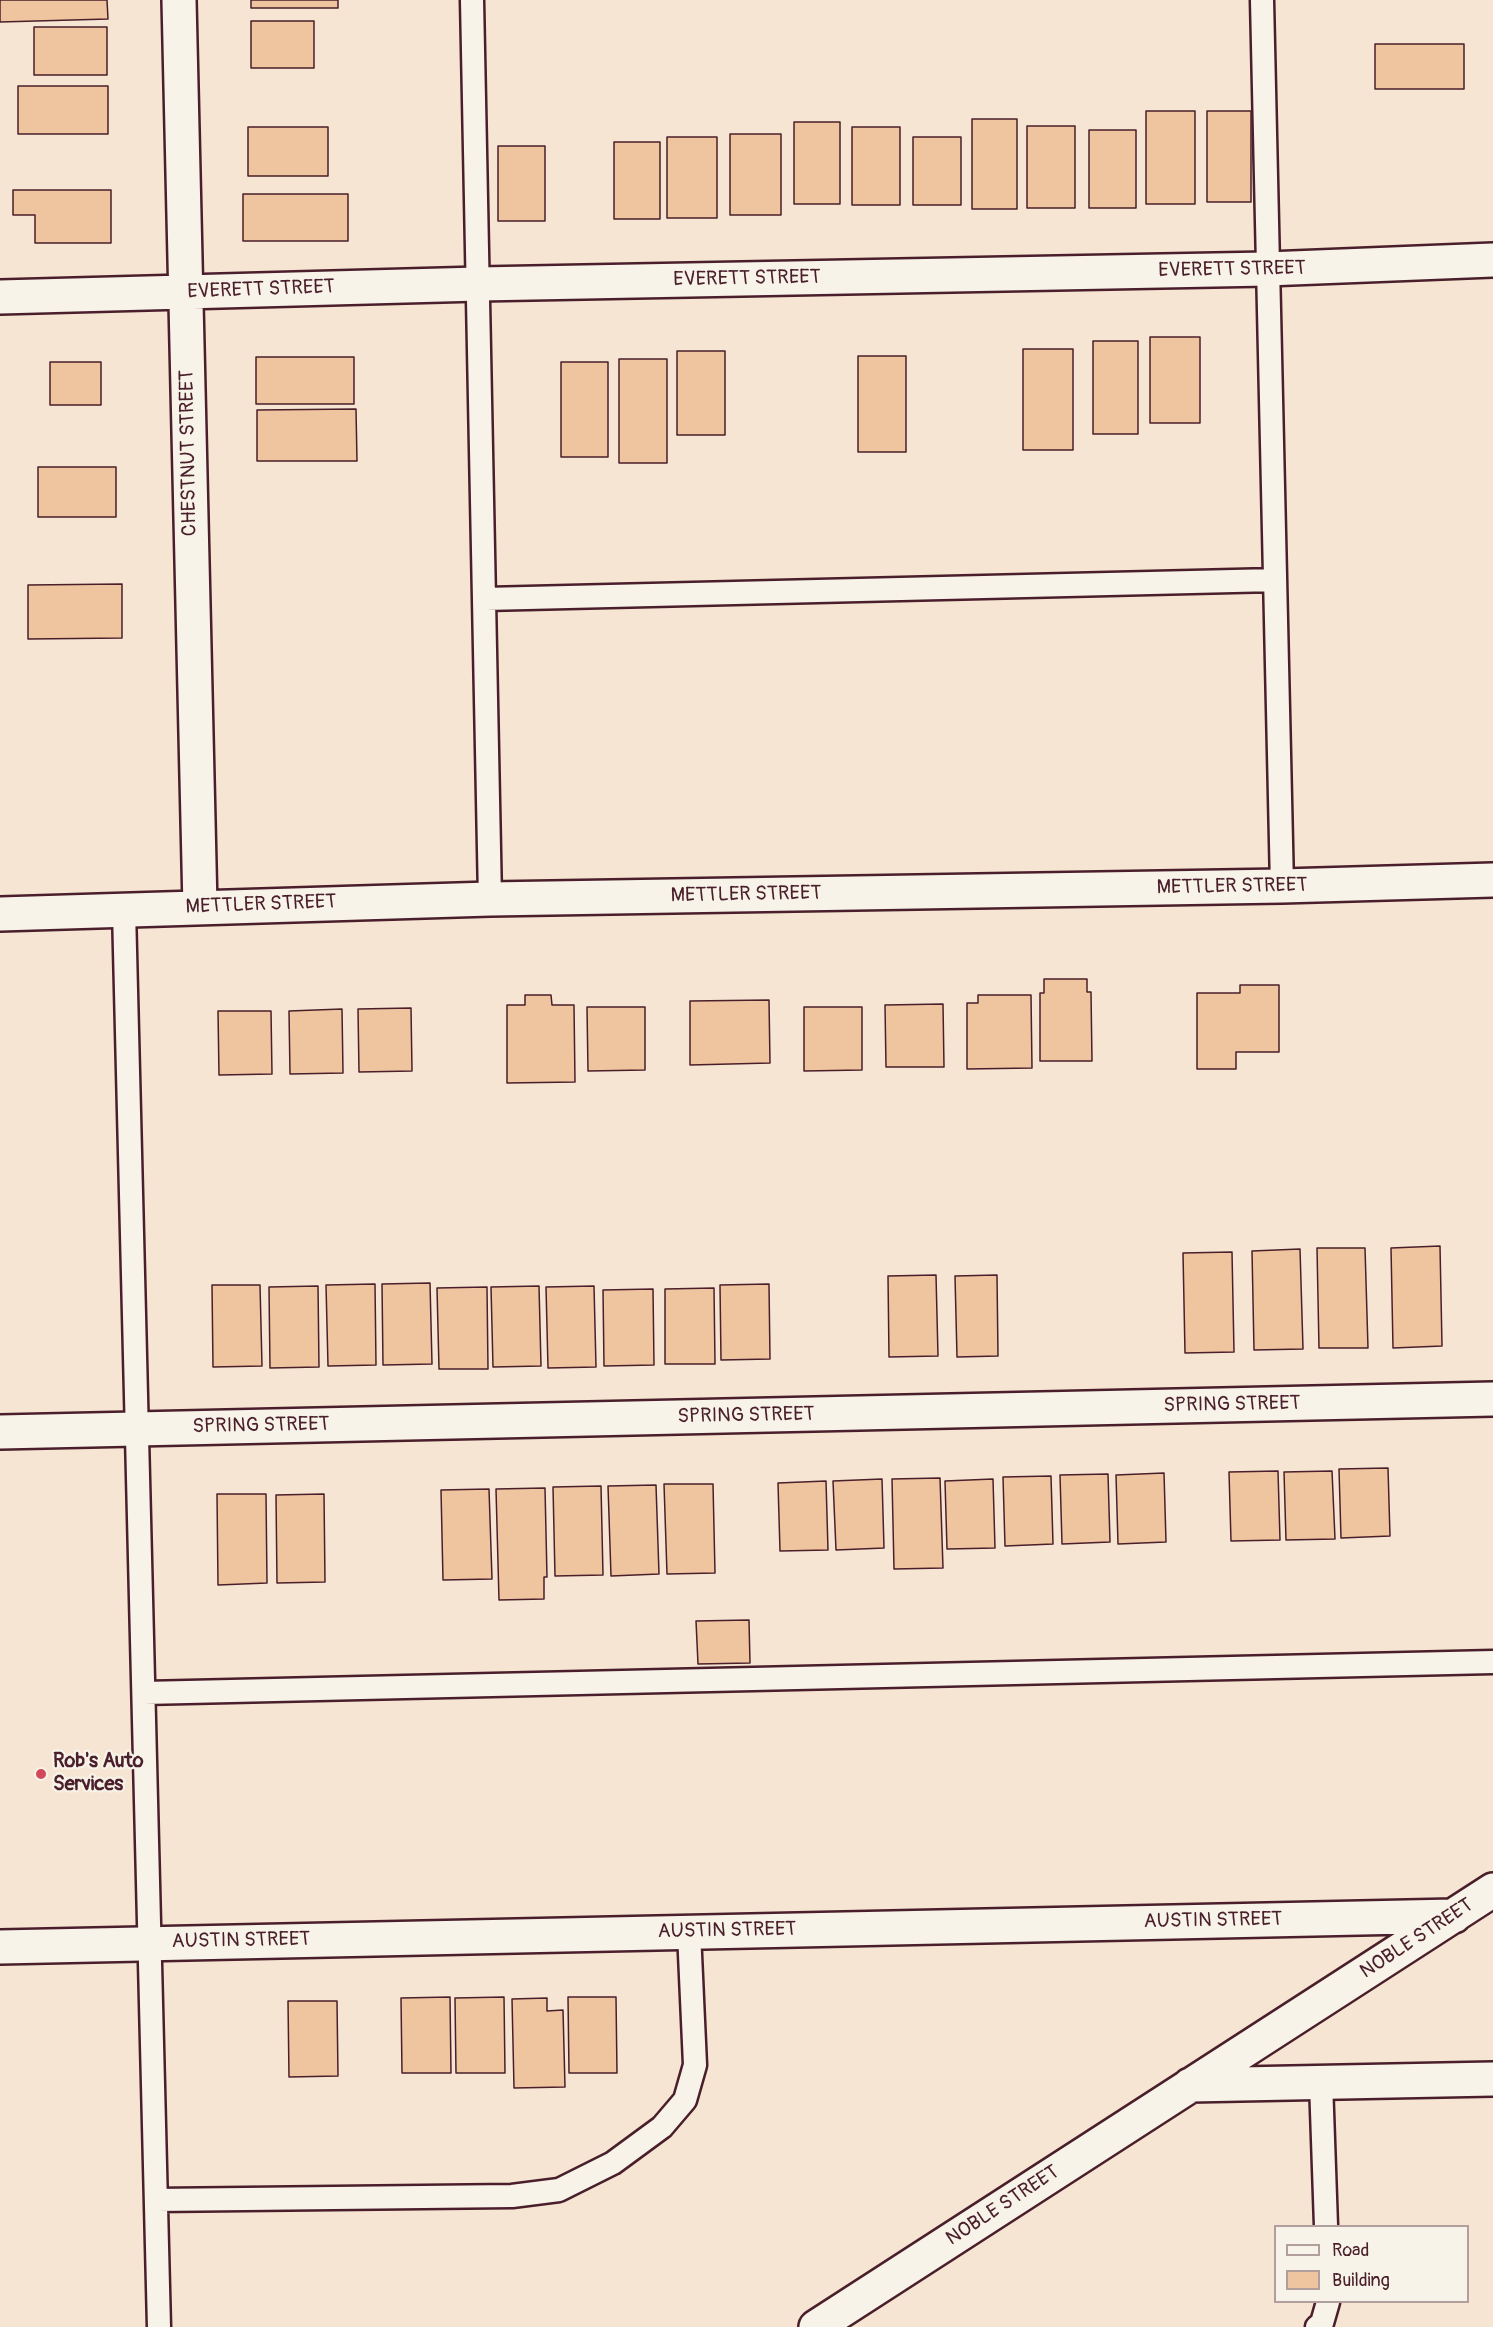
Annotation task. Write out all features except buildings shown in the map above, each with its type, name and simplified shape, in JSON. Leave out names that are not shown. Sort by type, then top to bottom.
[{"type":"street","name":"CHESTNUT STREET","points":[[179,0],[200,907]]},
{"type":"street","name":"EVERETT STREET","points":[[0,297],[479,284],[1267,269],[1493,260]]},
{"type":"street","name":"METTLER STREET","points":[[0,914],[490,899],[1282,886],[1493,880]]},
{"type":"street","name":"SPRING STREET","points":[[0,1432],[1493,1399]]},
{"type":"street","name":"NOBLE STREET","points":[[816,2327],[1493,1890]]},
{"type":"street","name":"AUSTIN STREET","points":[[0,1947],[1454,1916]]},
{"type":"street","points":[[1190,2085],[1493,2079]]},
{"type":"lane","points":[[472,0],[490,899]]},
{"type":"lane","points":[[1262,0],[1282,886]]},
{"type":"lane","points":[[485,599],[1275,580]]},
{"type":"lane","points":[[124,910],[159,2327]]},
{"type":"lane","points":[[144,1693],[1493,1662]]},
{"type":"lane","points":[[156,2200],[512,2196],[559,2190],[568,2186],[613,2163],[654,2133],[685,2100],[695,2065],[689,1932]]},
{"type":"lane","points":[[1321,2082],[1326,2225]]},
{"type":"lane","points":[[1317,2327],[1322,2323],[1327,2303]]},
{"type":"place","name":"Rob's Auto Services","points":[[41,1774]]}]
